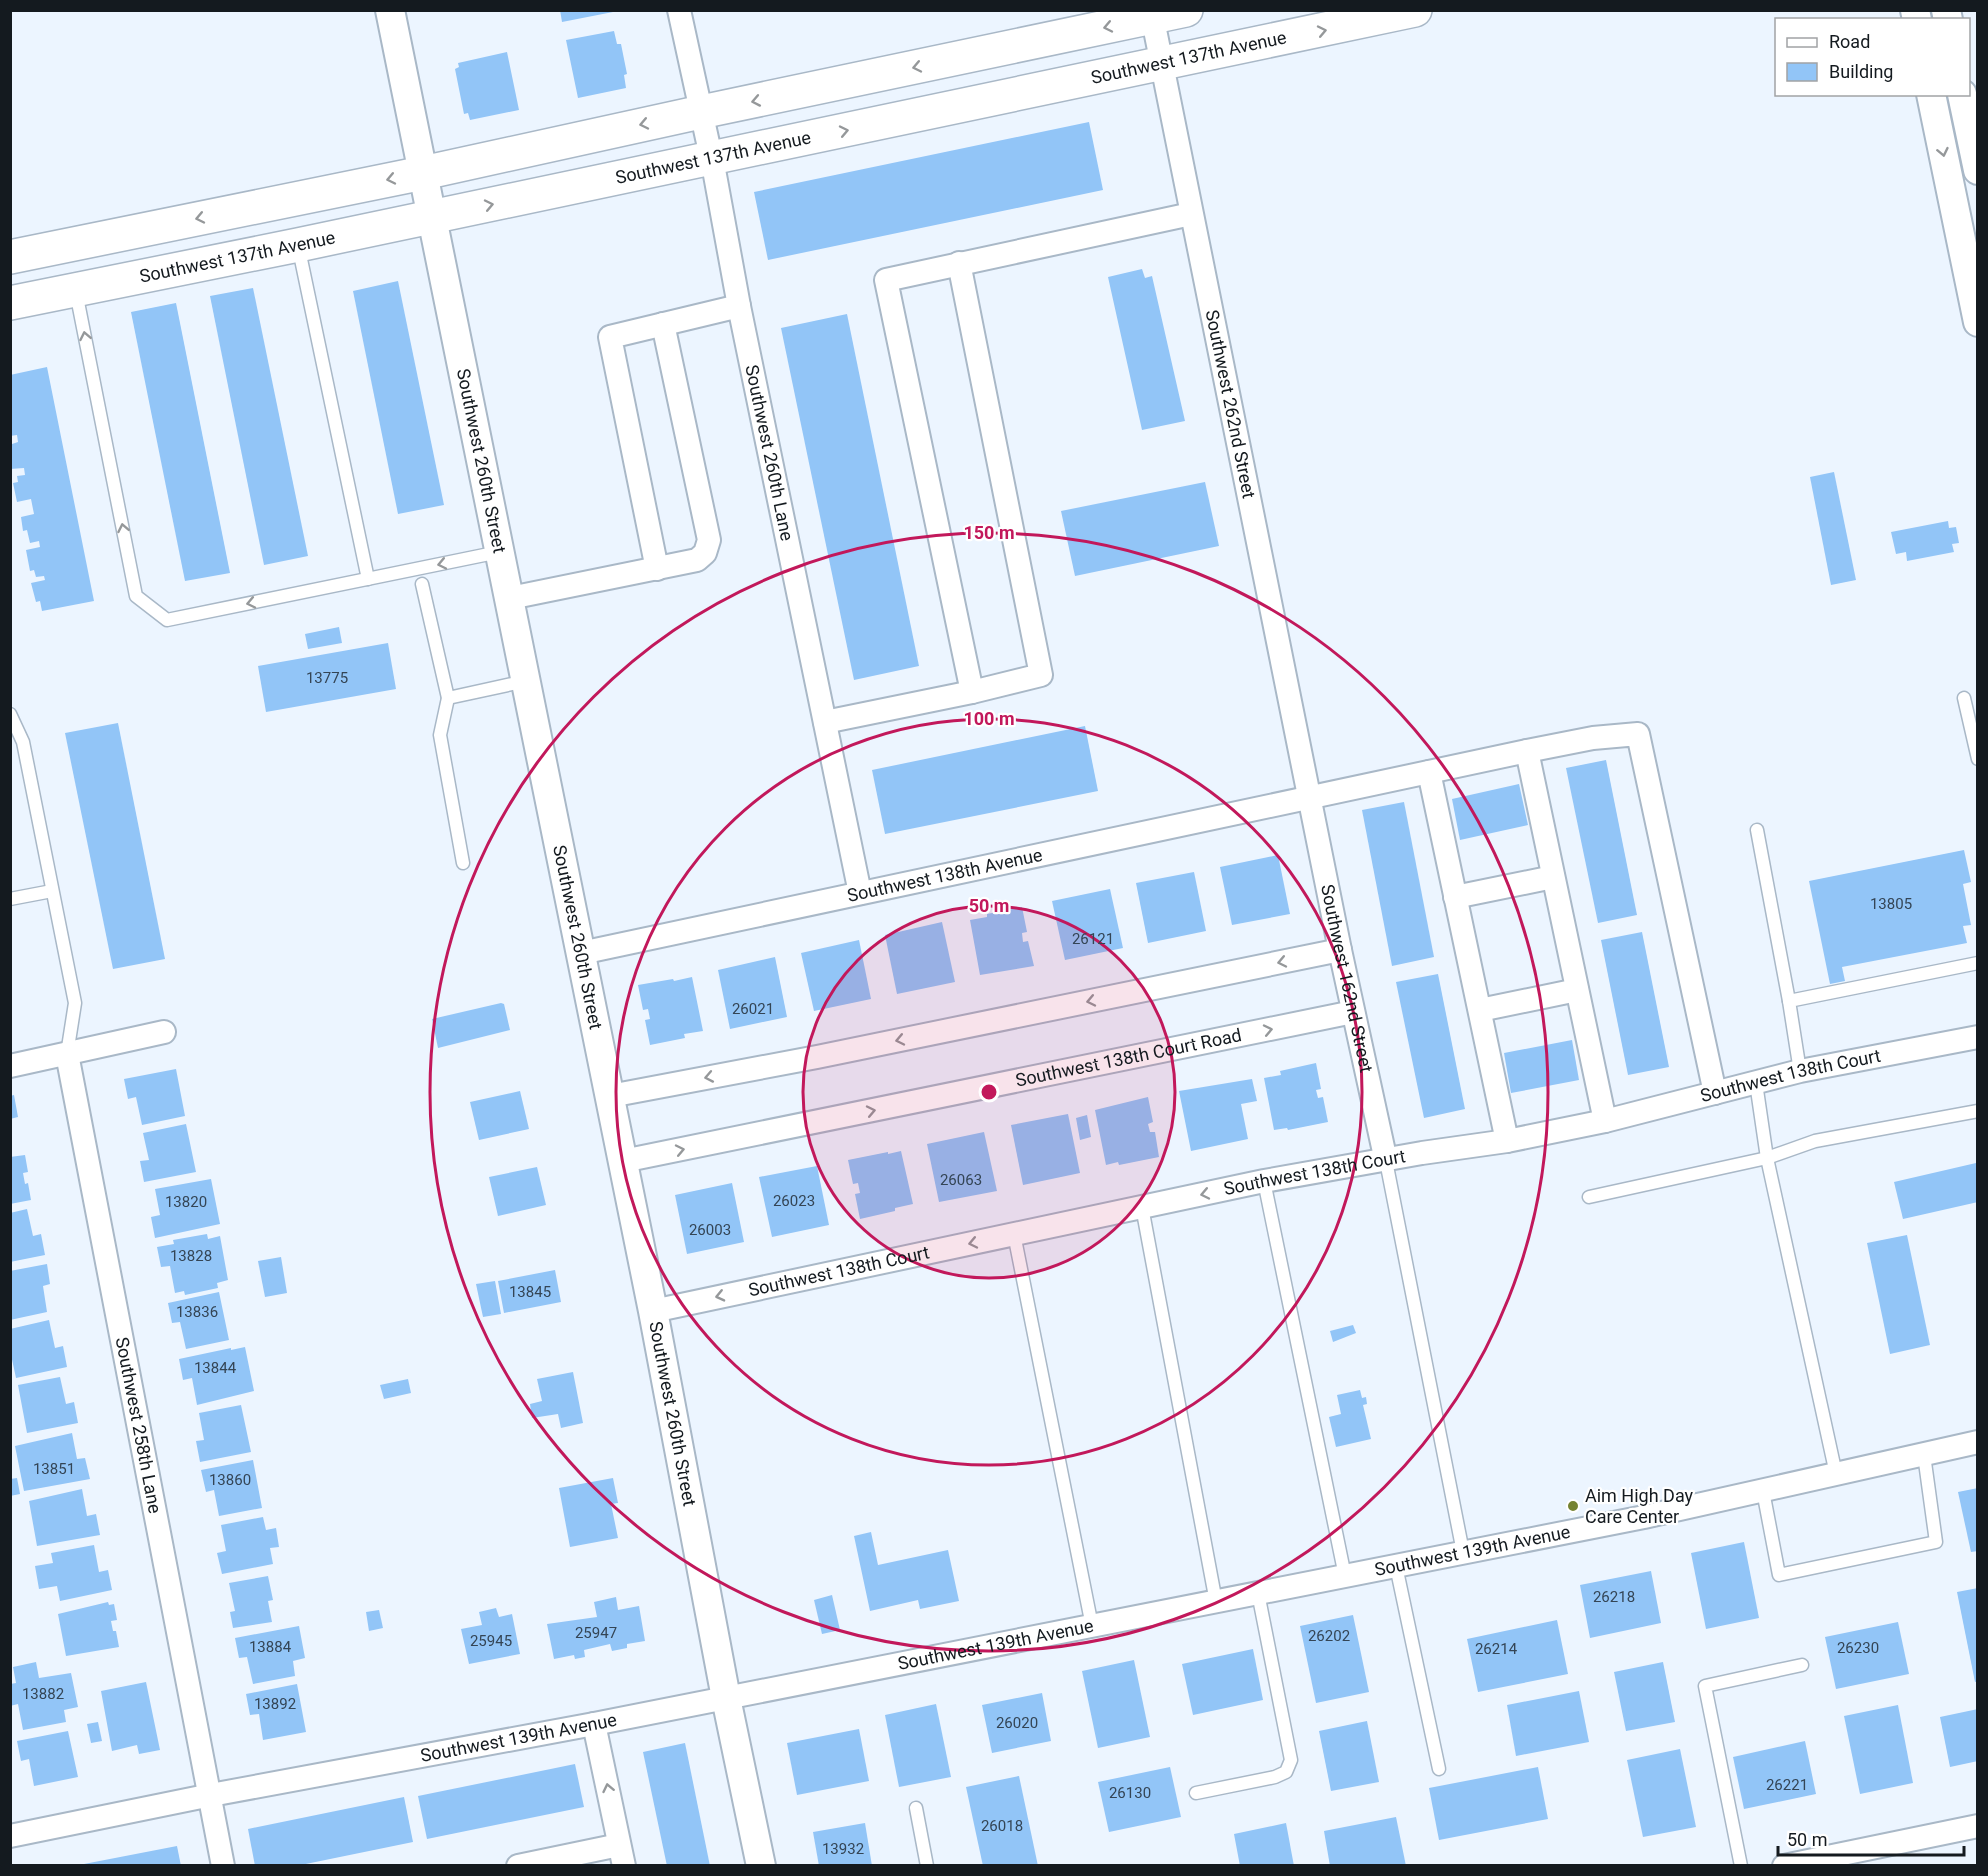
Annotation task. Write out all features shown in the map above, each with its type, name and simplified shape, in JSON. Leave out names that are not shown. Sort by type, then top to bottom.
[{"type":"main road","points":[[10,257],[423,172],[1151,14],[1186,10]]},
{"type":"main road","name":"Southwest 137th Avenue","points":[[10,303],[1162,65],[1415,10]]},
{"type":"street","name":"Southwest 260th Street","points":[[390,10],[653,1311],[726,1698],[761,1866]]},
{"type":"street","name":"Southwest 260th Lane","points":[[679,10],[860,893]]},
{"type":"street","name":"Southwest 262nd Street","points":[[1151,14],[1309,797]]},
{"type":"street","points":[[1931,96],[1972,264],[1977,322]]},
{"type":"street","points":[[1962,96],[1977,170]]},
{"type":"street","points":[[972,692],[886,280],[1191,214]]},
{"type":"street","points":[[825,722],[972,692],[1041,675],[959,263]]},
{"type":"street","points":[[657,569],[610,337],[739,306]]},
{"type":"street","points":[[510,598],[697,560],[705,553],[709,540],[663,324]]},
{"type":"street","name":"Southwest 138th Avenue","points":[[581,953],[1527,751],[1593,738],[1638,734],[1715,1093]]},
{"type":"street","points":[[1527,751],[1605,1121]]},
{"type":"street","points":[[1429,772],[1507,1141]]},
{"type":"street","name":"Southwest 162nd Street","points":[[1309,797],[1386,1161]]},
{"type":"street","points":[[1455,897],[1553,877]]},
{"type":"street","points":[[610,1096],[817,1057],[1340,950]]},
{"type":"street","points":[[1480,1010],[1577,990]]},
{"type":"street","name":"Southwest 138th Court Road","points":[[623,1161],[1353,1012]]},
{"type":"street","points":[[10,1066],[164,1032]]},
{"type":"street","name":"Southwest 138th Court","points":[[653,1311],[1264,1181],[1422,1153],[1507,1141],[1605,1121],[1800,1071],[1977,1037]]},
{"type":"street","name":"Southwest 258th Lane","points":[[67,1054],[223,1866]]},
{"type":"street","name":"Southwest 139th Avenue","points":[[10,1836],[211,1795],[594,1724],[1644,1517],[1977,1442]]},
{"type":"street","points":[[518,1866],[622,1855],[594,1724]]},
{"type":"street","points":[[1784,1866],[1977,1826]]},
{"type":"lane","points":[[298,245],[368,579]]},
{"type":"lane","points":[[75,290],[136,596],[166,620],[499,552]]},
{"type":"lane","points":[[422,584],[448,698],[440,735],[464,862]]},
{"type":"lane","points":[[448,698],[526,681]]},
{"type":"lane","points":[[1964,698],[1977,759]]},
{"type":"lane","points":[[10,714],[23,742],[75,1003],[67,1054]]},
{"type":"lane","points":[[1757,830],[1800,1071]]},
{"type":"lane","points":[[10,899],[52,891]]},
{"type":"lane","points":[[1789,1001],[1977,963]]},
{"type":"lane","points":[[1756,1083],[1767,1158],[1836,1474]]},
{"type":"lane","points":[[1589,1197],[1767,1158],[1815,1141],[1977,1111]]},
{"type":"lane","points":[[1386,1161],[1463,1552]]},
{"type":"lane","points":[[1264,1181],[1345,1576]]},
{"type":"lane","points":[[1142,1207],[1216,1602]]},
{"type":"lane","points":[[1014,1234],[1092,1626]]},
{"type":"lane","points":[[1763,1491],[1779,1575],[1936,1542],[1924,1455]]},
{"type":"lane","points":[[1396,1566],[1439,1769]]},
{"type":"lane","points":[[1196,1793],[1275,1777],[1286,1772],[1291,1760],[1258,1593]]},
{"type":"lane","points":[[1741,1866],[1705,1686],[1802,1665]]},
{"type":"lane","points":[[916,1808],[927,1866]]},
{"type":"building","points":[[560,10],[613,10],[613,12],[562,22]]},
{"type":"building","points":[[614,31],[617,44],[621,44],[627,74],[624,75],[626,88],[578,98],[566,40]]},
{"type":"building","points":[[507,52],[519,110],[470,120],[468,113],[464,114],[455,69],[459,67],[458,63]]},
{"type":"building","points":[[1089,122],[1103,190],[768,260],[754,192]]},
{"type":"building","points":[[1142,269],[1145,278],[1152,276],[1185,421],[1142,430],[1108,277]]},
{"type":"building","points":[[398,281],[444,505],[398,514],[353,291]]},
{"type":"building","points":[[253,288],[308,556],[264,565],[210,296]]},
{"type":"building","points":[[176,303],[230,573],[185,581],[131,312]]},
{"type":"building","points":[[847,314],[919,666],[854,680],[781,328]]},
{"type":"building","points":[[47,367],[94,601],[42,611],[40,601],[36,602],[31,583],[45,580],[44,576],[36,577],[34,570],[30,571],[26,550],[40,547],[39,541],[30,543],[27,530],[23,531],[21,517],[34,514],[31,499],[17,502],[13,483],[18,482],[17,476],[25,475],[24,468],[10,469],[12,444],[18,442],[17,435],[10,436],[10,408],[12,408],[10,375]]},
{"type":"building","points":[[1834,472],[1856,580],[1831,585],[1810,477]]},
{"type":"building","points":[[1205,482],[1219,546],[1075,576],[1061,511]]},
{"type":"building","points":[[1948,521],[1949,528],[1956,527],[1959,543],[1952,544],[1954,552],[1907,561],[1906,552],[1896,554],[1891,532]]},
{"type":"building","points":[[339,627],[342,643],[308,649],[305,634]]},
{"type":"building","points":[[388,643],[396,689],[266,712],[258,666]]},
{"type":"building","points":[[118,723],[165,959],[113,969],[65,733]]},
{"type":"building","points":[[1085,726],[1098,791],[885,834],[872,770]]},
{"type":"building","points":[[1606,760],[1637,915],[1598,923],[1566,768]]},
{"type":"building","points":[[1519,784],[1528,825],[1460,840],[1452,799]]},
{"type":"building","points":[[1404,802],[1434,957],[1392,966],[1362,810]]},
{"type":"building","points":[[1964,850],[1971,882],[1963,884],[1971,925],[1963,926],[1967,943],[1842,967],[1845,981],[1830,984],[1809,881]]},
{"type":"building","points":[[1278,855],[1290,914],[1232,925],[1220,867]]},
{"type":"building","points":[[1194,872],[1206,931],[1148,943],[1136,883]]},
{"type":"building","points":[[1110,889],[1123,948],[1065,960],[1052,901]]},
{"type":"building","points":[[1022,907],[1027,932],[1022,933],[1023,942],[1028,941],[1034,966],[980,975],[970,920]]},
{"type":"building","points":[[942,922],[955,982],[897,994],[885,935]]},
{"type":"building","points":[[1642,932],[1669,1067],[1628,1075],[1601,940]]},
{"type":"building","points":[[859,940],[871,999],[814,1011],[801,953]]},
{"type":"building","points":[[775,957],[787,1017],[730,1029],[718,970]]},
{"type":"building","points":[[1438,974],[1465,1109],[1424,1118],[1396,982]]},
{"type":"building","points":[[692,977],[703,1031],[684,1034],[685,1038],[650,1045],[645,1020],[650,1019],[648,1009],[643,1010],[638,985]]},
{"type":"building","points":[[504,1004],[510,1030],[438,1048],[432,1019]]},
{"type":"building","points":[[1572,1040],[1579,1080],[1511,1093],[1504,1053]]},
{"type":"building","points":[[1316,1063],[1321,1089],[1316,1090],[1318,1098],[1323,1097],[1328,1122],[1288,1130],[1287,1128],[1274,1130],[1264,1078],[1281,1075],[1280,1071]]},
{"type":"building","points":[[176,1069],[185,1116],[142,1125],[136,1097],[128,1099],[124,1079]]},
{"type":"building","points":[[1252,1079],[1257,1101],[1241,1104],[1248,1139],[1191,1151],[1179,1091]]},
{"type":"building","points":[[520,1091],[529,1129],[479,1140],[470,1102]]},
{"type":"building","points":[[14,1095],[18,1117],[10,1119],[10,1096]]},
{"type":"building","points":[[1148,1097],[1153,1122],[1148,1124],[1150,1132],[1155,1132],[1159,1157],[1119,1165],[1118,1162],[1106,1165],[1095,1110]]},
{"type":"building","points":[[1068,1114],[1080,1173],[1023,1185],[1011,1125]]},
{"type":"building","points":[[1087,1115],[1091,1137],[1080,1140],[1076,1118]]},
{"type":"building","points":[[186,1124],[196,1172],[144,1182],[140,1161],[149,1160],[143,1133]]},
{"type":"building","points":[[984,1132],[997,1191],[939,1202],[927,1144]]},
{"type":"building","points":[[901,1151],[913,1204],[895,1208],[895,1211],[860,1219],[855,1194],[860,1193],[858,1183],[853,1184],[848,1160]]},
{"type":"building","points":[[25,1155],[28,1172],[23,1173],[25,1184],[28,1183],[31,1200],[10,1204],[10,1157]]},
{"type":"building","points":[[1976,1163],[1978,1202],[1903,1219],[1894,1182]]},
{"type":"building","points":[[817,1166],[829,1225],[772,1237],[759,1177]]},
{"type":"building","points":[[537,1167],[546,1205],[498,1216],[489,1177]]},
{"type":"building","points":[[211,1179],[220,1224],[155,1238],[151,1217],[160,1215],[155,1189]]},
{"type":"building","points":[[732,1183],[744,1242],[687,1254],[675,1195]]},
{"type":"building","points":[[27,1209],[33,1236],[41,1234],[45,1255],[10,1262],[10,1213]]},
{"type":"building","points":[[207,1234],[208,1239],[220,1236],[228,1280],[217,1283],[218,1288],[185,1295],[184,1291],[175,1293],[170,1266],[161,1267],[157,1247],[174,1244],[173,1240]]},
{"type":"building","points":[[1907,1235],[1930,1345],[1890,1354],[1867,1243]]},
{"type":"building","points":[[281,1257],[287,1293],[265,1297],[258,1261]]},
{"type":"building","points":[[47,1264],[50,1284],[43,1286],[47,1312],[10,1320],[10,1271]]},
{"type":"building","points":[[555,1270],[561,1302],[504,1313],[498,1281]]},
{"type":"building","points":[[495,1281],[501,1314],[483,1317],[476,1284]]},
{"type":"building","points":[[219,1292],[229,1340],[186,1349],[180,1322],[172,1323],[168,1303]]},
{"type":"building","points":[[49,1320],[55,1348],[63,1346],[67,1367],[16,1378],[10,1350],[10,1329]]},
{"type":"building","points":[[1353,1325],[1356,1333],[1333,1342],[1330,1331]]},
{"type":"building","points":[[245,1347],[254,1391],[197,1405],[192,1378],[183,1380],[179,1359]]},
{"type":"building","points":[[573,1372],[583,1423],[561,1428],[558,1414],[532,1418],[530,1404],[542,1401],[537,1379]]},
{"type":"building","points":[[60,1377],[66,1404],[74,1402],[78,1423],[27,1433],[18,1385]]},
{"type":"building","points":[[408,1379],[411,1393],[384,1399],[380,1385]]},
{"type":"building","points":[[1360,1390],[1362,1398],[1366,1397],[1367,1404],[1363,1405],[1371,1439],[1336,1447],[1329,1417],[1341,1414],[1337,1395]]},
{"type":"building","points":[[241,1405],[251,1452],[200,1462],[196,1441],[204,1440],[199,1413]]},
{"type":"building","points":[[72,1433],[77,1459],[85,1458],[90,1479],[24,1491],[15,1446]]},
{"type":"building","points":[[253,1460],[262,1508],[219,1516],[214,1490],[206,1492],[201,1470]]},
{"type":"building","points":[[17,1478],[20,1494],[10,1496],[10,1479]]},
{"type":"building","points":[[613,1478],[618,1503],[611,1504],[618,1538],[570,1547],[559,1488]]},
{"type":"building","points":[[1978,1488],[1978,1551],[1971,1552],[1958,1492]]},
{"type":"building","points":[[82,1489],[87,1516],[96,1514],[100,1535],[37,1546],[29,1501]]},
{"type":"building","points":[[263,1517],[266,1530],[276,1528],[279,1547],[270,1548],[273,1564],[222,1574],[217,1553],[226,1551],[221,1525]]},
{"type":"building","points":[[871,1532],[878,1565],[948,1550],[959,1601],[920,1609],[918,1600],[870,1611],[854,1536]]},
{"type":"building","points":[[1744,1542],[1759,1618],[1706,1629],[1691,1553]]},
{"type":"building","points":[[94,1545],[99,1572],[108,1570],[112,1590],[60,1601],[57,1586],[39,1589],[35,1566],[53,1563],[51,1553]]},
{"type":"building","points":[[1651,1571],[1661,1623],[1590,1638],[1580,1585]]},
{"type":"building","points":[[268,1576],[273,1600],[268,1601],[272,1622],[233,1628],[230,1612],[235,1611],[229,1583]]},
{"type":"building","points":[[1978,1588],[1978,1681],[1975,1682],[1957,1592]]},
{"type":"building","points":[[832,1595],[840,1630],[822,1634],[814,1600]]},
{"type":"building","points":[[616,1597],[618,1610],[639,1606],[645,1641],[627,1644],[627,1648],[612,1651],[610,1644],[584,1650],[585,1657],[575,1659],[574,1655],[554,1659],[547,1624],[597,1617],[594,1602]]},
{"type":"building","points":[[108,1602],[109,1605],[114,1604],[117,1620],[111,1621],[113,1631],[116,1631],[119,1647],[66,1656],[58,1614]]},
{"type":"building","points":[[496,1608],[499,1617],[512,1614],[520,1654],[469,1664],[461,1629],[482,1625],[479,1612]]},
{"type":"building","points":[[379,1610],[383,1628],[369,1631],[366,1612]]},
{"type":"building","points":[[1353,1615],[1369,1692],[1316,1703],[1300,1626]]},
{"type":"building","points":[[1557,1620],[1568,1674],[1478,1692],[1467,1639]]},
{"type":"building","points":[[1898,1622],[1909,1674],[1836,1689],[1825,1637]]},
{"type":"building","points":[[299,1626],[305,1658],[293,1661],[295,1676],[253,1684],[247,1657],[239,1658],[235,1638]]},
{"type":"building","points":[[1253,1649],[1263,1700],[1193,1715],[1182,1664]]},
{"type":"building","points":[[1134,1660],[1150,1737],[1098,1748],[1082,1671]]},
{"type":"building","points":[[36,1662],[39,1678],[71,1673],[78,1707],[64,1710],[66,1722],[23,1730],[18,1704],[10,1706],[10,1684],[16,1683],[13,1667]]},
{"type":"building","points":[[1663,1662],[1675,1722],[1626,1731],[1614,1672]]},
{"type":"building","points":[[146,1682],[160,1750],[139,1754],[137,1745],[112,1751],[101,1691]]},
{"type":"building","points":[[297,1684],[306,1732],[263,1740],[259,1714],[250,1715],[246,1694]]},
{"type":"building","points":[[1579,1691],[1589,1742],[1516,1756],[1507,1705]]},
{"type":"building","points":[[1042,1693],[1051,1741],[992,1753],[982,1705]]},
{"type":"building","points":[[936,1704],[951,1777],[899,1787],[885,1715]]},
{"type":"building","points":[[1898,1705],[1913,1783],[1860,1794],[1844,1716]]},
{"type":"building","points":[[1978,1709],[1978,1761],[1950,1767],[1940,1717]]},
{"type":"building","points":[[1367,1721],[1379,1782],[1331,1791],[1319,1731]]},
{"type":"building","points":[[98,1722],[102,1741],[91,1743],[87,1724]]},
{"type":"building","points":[[859,1729],[869,1781],[797,1795],[787,1743]]},
{"type":"building","points":[[68,1731],[78,1777],[34,1786],[29,1759],[21,1761],[17,1741]]},
{"type":"building","points":[[1805,1741],[1816,1794],[1744,1809],[1733,1757]]},
{"type":"building","points":[[685,1743],[710,1866],[667,1866],[643,1752]]},
{"type":"building","points":[[1680,1749],[1696,1827],[1643,1837],[1627,1760]]},
{"type":"building","points":[[575,1764],[584,1807],[427,1839],[418,1796]]},
{"type":"building","points":[[1170,1767],[1181,1817],[1109,1832],[1098,1782]]},
{"type":"building","points":[[1538,1767],[1548,1819],[1439,1840],[1429,1788]]},
{"type":"building","points":[[1019,1776],[1038,1866],[983,1866],[966,1787]]},
{"type":"building","points":[[404,1797],[413,1842],[296,1866],[255,1866],[248,1829]]},
{"type":"building","points":[[1396,1817],[1406,1866],[1330,1866],[1324,1831]]},
{"type":"building","points":[[865,1823],[872,1866],[819,1866],[813,1832]]},
{"type":"building","points":[[1286,1823],[1294,1866],[1240,1866],[1234,1834]]},
{"type":"building","points":[[177,1846],[181,1866],[84,1866],[84,1864]]},
{"type":"place","name":"Aim High Day Care Center","points":[[1573,1506]]}]
